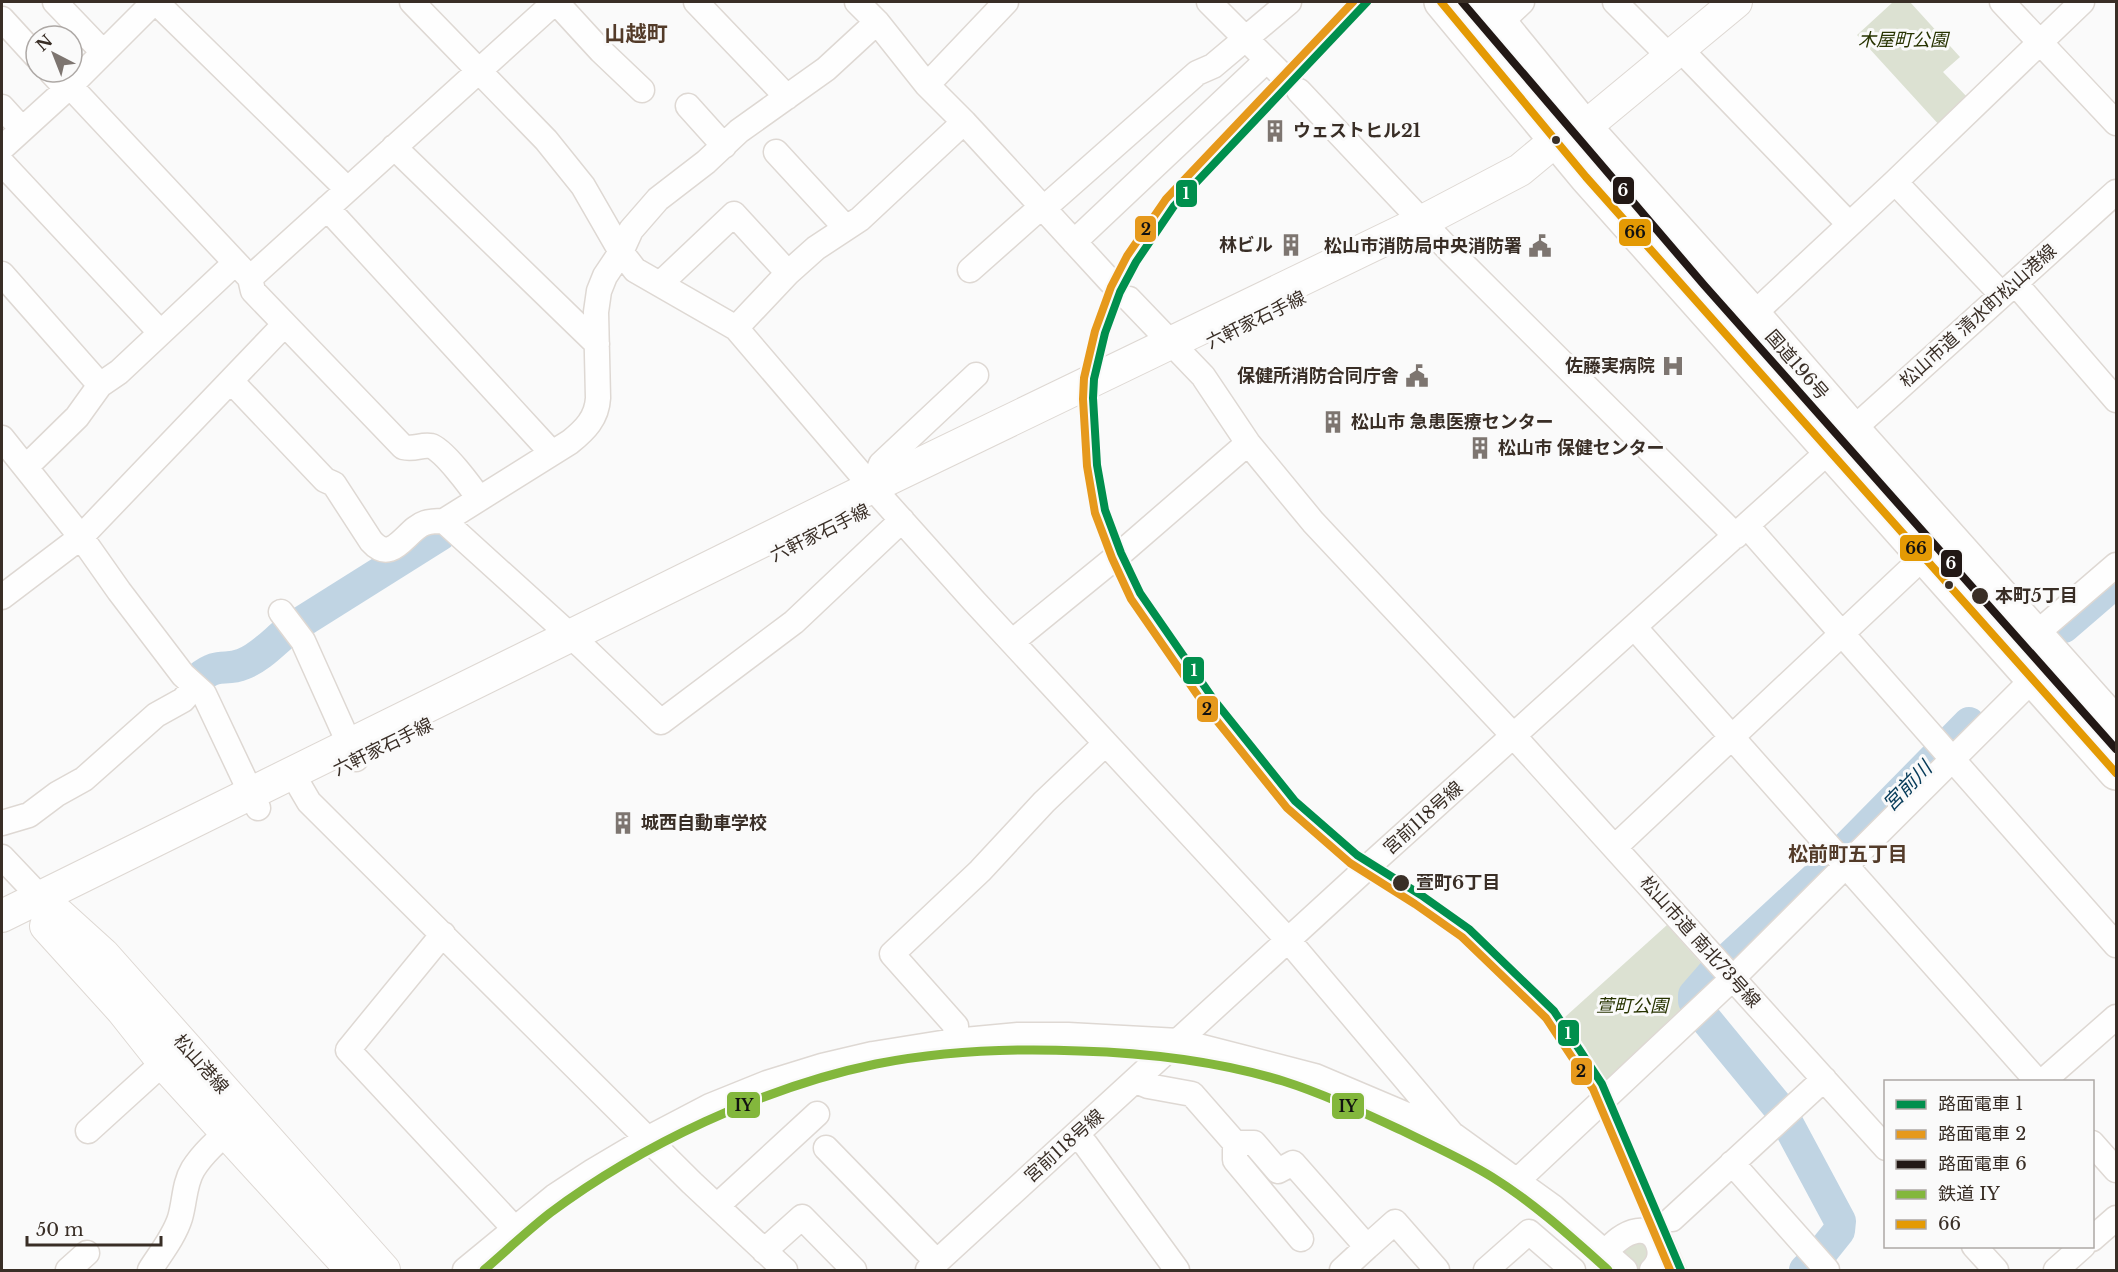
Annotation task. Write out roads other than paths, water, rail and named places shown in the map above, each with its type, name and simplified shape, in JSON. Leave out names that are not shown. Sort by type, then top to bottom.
[{"type":"highway","name":"国道196号","points":[[1441,2],[1561,148],[1728,338],[1840,440],[2034,656],[2116,773]]},
{"type":"highway","name":"国道196号","points":[[1502,9],[1585,127],[1754,315],[1840,440]]},
{"type":"highway","name":"国道196号","points":[[2034,656],[2116,724]]},
{"type":"main road","name":"六軒家石手線","points":[[31,908],[255,801],[577,642],[887,503],[1178,348],[1428,227],[1528,184],[1561,148],[1585,127],[1736,2]]},
{"type":"main road","points":[[2,933],[31,908]]},
{"type":"main road","name":"松山港線","points":[[31,908],[103,954],[174,1054],[236,1124],[352,1270]]},
{"type":"main road","name":"松山港線","points":[[236,1124],[384,1270]]},
{"type":"street","points":[[55,2],[103,52]]},
{"type":"street","points":[[84,66],[103,52],[155,2],[347,189]]},
{"type":"street","points":[[412,2],[546,140],[583,186],[621,252],[635,270],[736,328],[887,503],[1105,744],[1288,940],[1452,1134]]},
{"type":"street","points":[[26,467],[77,417],[100,385],[119,372],[160,332],[327,208],[555,2],[642,90]]},
{"type":"street","points":[[696,2],[787,97]]},
{"type":"street","points":[[857,2],[877,22],[927,85],[1111,282]]},
{"type":"street","points":[[927,85],[1006,2]]},
{"type":"street","points":[[1074,242],[1274,67],[1209,2]]},
{"type":"street","points":[[970,270],[1197,73],[1214,66],[1289,2]]},
{"type":"street","points":[[1615,2],[1675,53],[1849,224]]},
{"type":"street","points":[[2002,2],[2116,123]]},
{"type":"street","points":[[1728,338],[1895,182],[2082,2]]},
{"type":"street","points":[[2,19],[24,43]]},
{"type":"street","points":[[231,381],[325,480],[334,484],[378,549],[386,550],[396,546],[424,523],[444,521],[584,431],[597,410],[596,312],[598,291],[631,230],[642,215],[739,131],[826,69],[877,22]]},
{"type":"street","points":[[2,147],[22,129],[61,84]]},
{"type":"street","points":[[65,84],[242,270],[254,291],[284,325],[403,447],[412,450],[429,445],[437,448],[470,484],[479,499]]},
{"type":"street","points":[[1299,91],[1428,227],[1742,531],[1842,634],[2116,945]]},
{"type":"street","points":[[2,106],[22,129]]},
{"type":"street","points":[[688,106],[724,146]]},
{"type":"street","points":[[736,328],[788,273],[816,248],[860,219],[963,122]]},
{"type":"street","points":[[394,147],[597,344]]},
{"type":"street","points":[[777,152],[846,228]]},
{"type":"street","points":[[2,163],[160,332]]},
{"type":"street","points":[[1895,182],[2008,289],[2116,400]]},
{"type":"street","name":"松山市道 清水町松山港線","points":[[1840,440],[2116,192]]},
{"type":"street","points":[[327,208],[552,453]]},
{"type":"street","points":[[660,284],[734,214],[788,273]]},
{"type":"street","points":[[2,274],[100,385]]},
{"type":"street","name":"松山市道 南北73号線","points":[[1129,298],[1203,375],[1248,443],[1313,522],[1514,736],[1884,1146]]},
{"type":"street","points":[[2,597],[81,537],[284,325]]},
{"type":"street","points":[[444,521],[661,722],[794,622],[887,503],[881,464],[976,375]]},
{"type":"street","points":[[2,438],[81,537],[118,591],[183,675],[204,694],[255,801]]},
{"type":"street","name":"宮前118号線","points":[[932,1267],[1288,940],[1840,440]]},
{"type":"street","points":[[1013,641],[1121,553],[1248,443]]},
{"type":"street","points":[[1615,847],[1935,546]]},
{"type":"street","points":[[1517,1180],[1733,978],[1953,759],[2034,656],[2116,565]]},
{"type":"street","points":[[281,612],[303,641],[353,752]]},
{"type":"street","points":[[1635,628],[2036,1080]]},
{"type":"street","points":[[2,823],[29,815],[57,794],[84,779],[156,715],[183,700],[195,686]]},
{"type":"street","points":[[954,1041],[956,1026],[892,954],[980,871],[1044,802],[1105,744]]},
{"type":"street","points":[[296,780],[309,802],[647,1139],[785,1270]]},
{"type":"street","points":[[2,857],[31,908]]},
{"type":"street","points":[[2,878],[31,908]]},
{"type":"street","points":[[443,934],[348,1050],[514,1228]]},
{"type":"street","points":[[2044,1080],[2116,1017]]},
{"type":"street","points":[[465,1270],[555,1196],[647,1139],[710,1106],[767,1083],[822,1066],[873,1054],[954,1041],[1038,1035],[1112,1036],[1179,1041],[1315,1076],[1452,1134],[1553,1206],[1625,1270]]},
{"type":"street","points":[[88,1131],[174,1054]]},
{"type":"street","points":[[1672,1219],[1824,1079]]},
{"type":"street","points":[[1136,1081],[1148,1086],[1192,1094],[1235,1143],[1235,1160],[1301,1239]]},
{"type":"street","points":[[717,1206],[817,1114]]},
{"type":"street","points":[[150,1270],[176,1230],[187,1181],[193,1170],[204,1154],[236,1124]]},
{"type":"street","points":[[1076,1135],[1086,1144],[1174,1269]]},
{"type":"street","points":[[1235,1143],[1254,1143],[1278,1171],[1293,1163],[1367,1247]]},
{"type":"street","points":[[2094,1145],[2116,1170]]},
{"type":"street","points":[[825,1148],[932,1267]]},
{"type":"street","points":[[1732,1163],[1827,1270]]},
{"type":"street","points":[[764,1251],[802,1217],[854,1270]]},
{"type":"street","points":[[2094,1237],[2116,1218]]},
{"type":"street","points":[[1342,1270],[1395,1222],[1437,1270]]},
{"type":"street","points":[[1605,1252],[1630,1232],[1640,1230],[1646,1232],[1658,1244],[1660,1250],[1658,1265],[1652,1270]]},
{"type":"street","points":[[1486,1270],[1529,1232],[1573,1270]]},
{"type":"street","points":[[1976,1248],[1996,1270]]},
{"type":"street","points":[[2056,1270],[2082,1248]]},
{"type":"street","points":[[68,1270],[87,1253]]},
{"type":"waterway","points":[[300,623],[440,535]]},
{"type":"waterway","name":"宮前川","points":[[2064,627],[2116,582]]},
{"type":"waterway","points":[[199,678],[217,668],[237,666],[249,661],[285,633]]},
{"type":"waterway","name":"宮前川","points":[[1845,849],[1969,723]]},
{"type":"waterway","name":"宮前川","points":[[1730,957],[1833,862]]},
{"type":"waterway","name":"宮前川","points":[[1694,1001],[1694,995],[1714,972]]},
{"type":"waterway","name":"宮前川","points":[[1704,1017],[1778,1107]]},
{"type":"waterway","name":"宮前川","points":[[1788,1124],[1840,1221],[1839,1231],[1823,1251]]},
{"type":"waterway","name":"宮前川","points":[[1805,1270],[1811,1264]]},
{"type":"tram line","name":"2","points":[[1353,2],[1166,199],[1127,256],[1111,287],[1095,331],[1084,378],[1087,466],[1095,513],[1131,599],[1205,706],[1287,808],[1350,863],[1462,937],[1546,1018],[1593,1089],[1670,1270]]},
{"type":"tram line","name":"1","points":[[1367,2],[1174,206],[1136,262],[1120,292],[1105,333],[1094,379],[1097,465],[1105,510],[1121,553],[1140,593],[1214,700],[1295,801],[1357,855],[1421,895],[1469,929],[1554,1011],[1602,1084],[1681,1270]]},
{"type":"tram line","name":"6","points":[[1462,2],[1704,285],[2116,749]]},
{"type":"rail line","name":"IY","points":[[484,1270],[541,1220],[586,1188],[664,1142],[748,1103],[791,1087],[876,1064],[952,1053],[1029,1050],[1106,1052],[1182,1059],[1258,1074],[1314,1092],[1403,1131],[1492,1177],[1537,1209],[1608,1270]]},
{"type":"place","name":"ウェストヒル21","points":[[1275,131]]},
{"type":"place","name":"林ビル","points":[[1291,245]]},
{"type":"place","name":"松山市消防局中央消防署","points":[[1540,246]]},
{"type":"place","name":"佐藤実病院","points":[[1673,366]]},
{"type":"place","name":"保健所消防合同庁舎","points":[[1417,376]]},
{"type":"place","name":"松山市 急患医療センター","points":[[1333,422]]},
{"type":"place","name":"松山市 保健センター","points":[[1480,448]]},
{"type":"place","name":"本町5丁目","points":[[1980,596]]},
{"type":"place","name":"城西自動車学校","points":[[623,823]]},
{"type":"place","name":"萱町6丁目","points":[[1401,883]]},
{"type":"district","name":"山越町","points":[[636,34]]},
{"type":"district","name":"松前町五丁目","points":[[1848,854]]},
{"type":"park label","name":"木屋町公園","points":[[1903,40]]},
{"type":"park label","name":"萱町公園","points":[[1632,1006]]}]
